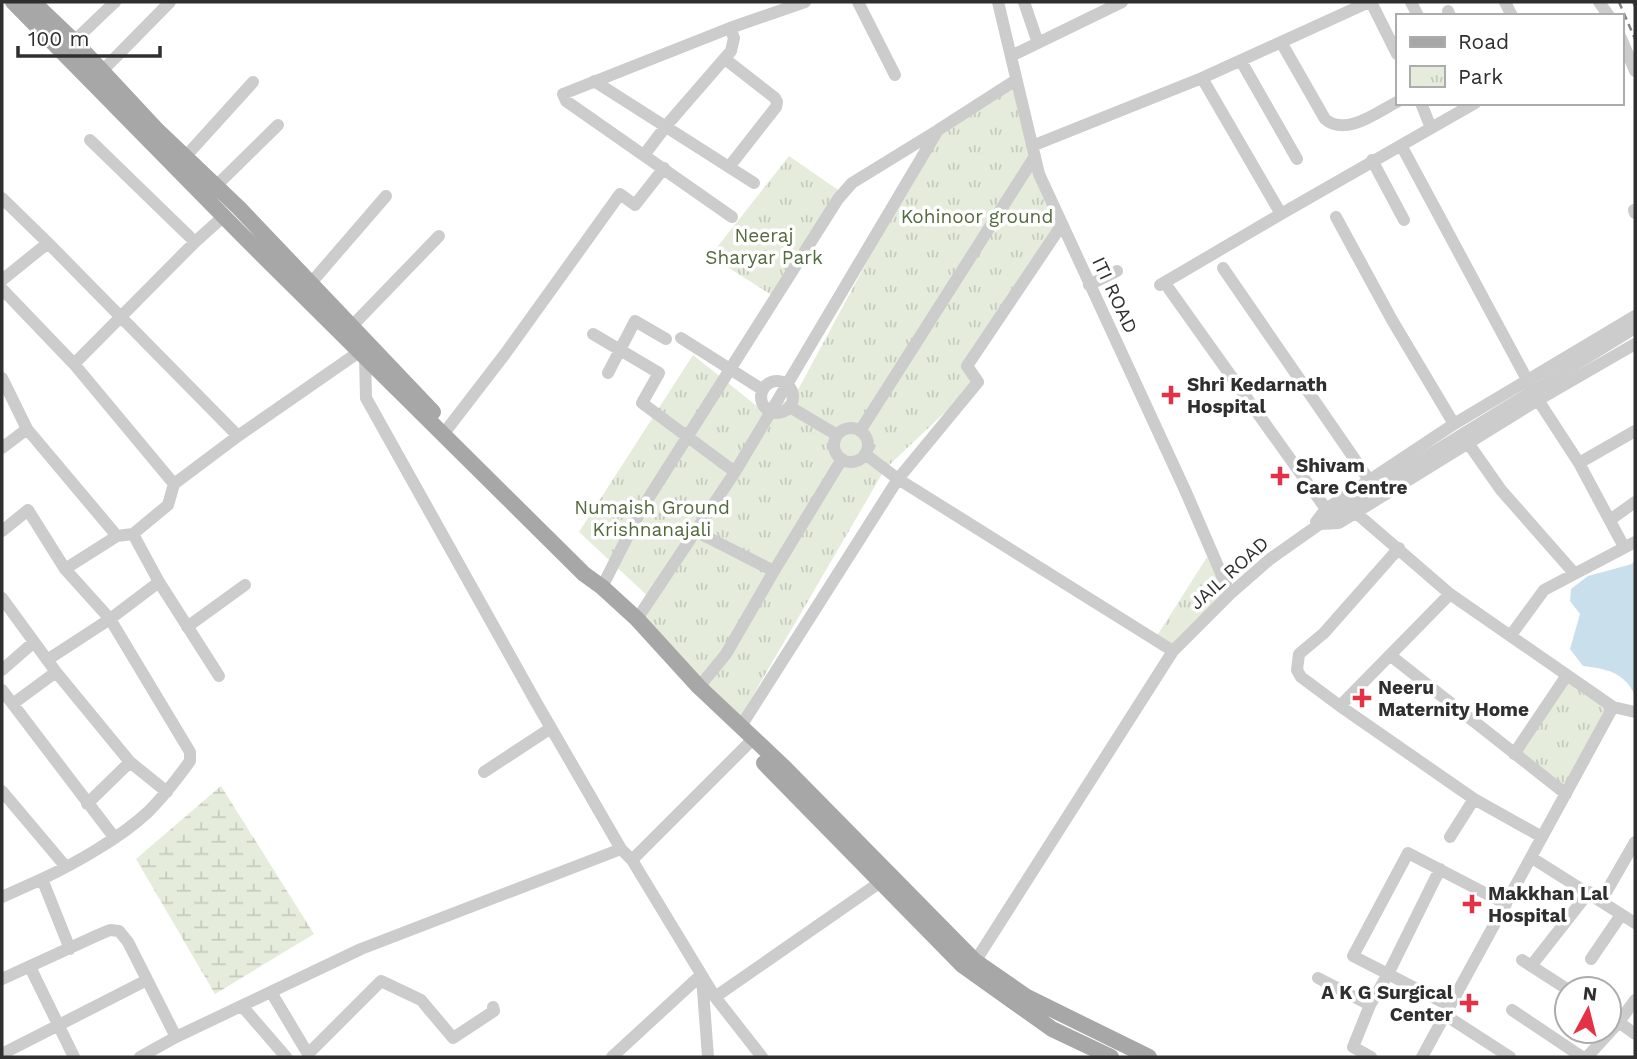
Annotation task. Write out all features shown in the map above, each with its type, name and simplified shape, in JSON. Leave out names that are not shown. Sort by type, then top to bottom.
[{"type":"main road","points":[[13,2],[574,565],[637,619],[699,687],[741,726],[972,966],[1027,997],[1149,1057]]},
{"type":"main road","points":[[33,2],[74,41],[156,129],[216,186],[448,428],[594,570],[601,587]]},
{"type":"main road","points":[[741,726],[747,744],[879,883],[972,966],[1052,1029],[1111,1057]]},
{"type":"street","points":[[74,41],[115,2]]},
{"type":"street","points":[[102,71],[170,2]]},
{"type":"street","points":[[732,217],[563,98],[566,91],[805,2]]},
{"type":"street","points":[[858,2],[895,75]]},
{"type":"street","name":"ITI ROAD","points":[[998,2],[1039,174],[1230,594]]},
{"type":"street","points":[[1024,2],[1038,43]]},
{"type":"street","points":[[1011,56],[1122,2]]},
{"type":"street","points":[[860,430],[1033,151],[1370,2],[1396,52]]},
{"type":"street","points":[[644,155],[734,45],[730,28]]},
{"type":"street","points":[[1281,42],[1331,124],[1344,127],[1396,103]]},
{"type":"street","points":[[724,59],[777,102],[776,107],[729,167]]},
{"type":"street","points":[[1626,60],[1635,71]]},
{"type":"street","points":[[1241,61],[1297,159]]},
{"type":"street","points":[[1202,78],[1281,214]]},
{"type":"street","points":[[601,587],[641,510],[838,199],[852,183],[1017,80]]},
{"type":"street","points":[[594,81],[754,183]]},
{"type":"street","points":[[186,156],[253,82]]},
{"type":"street","points":[[1422,105],[1431,128]]},
{"type":"street","points":[[1326,509],[1164,287],[1372,160],[1471,105]]},
{"type":"street","points":[[216,186],[278,125]]},
{"type":"street","points":[[637,619],[735,472],[938,130]]},
{"type":"street","points":[[90,140],[195,242]]},
{"type":"street","points":[[1401,145],[1538,400],[1578,463],[1609,520],[1630,545],[1544,590],[1511,635]]},
{"type":"street","points":[[1372,160],[1404,220]]},
{"type":"street","points":[[448,428],[505,354],[620,194],[635,205],[664,167]]},
{"type":"street","points":[[310,284],[386,196]]},
{"type":"street","points":[[2,198],[238,436]]},
{"type":"street","points":[[74,364],[224,216]]},
{"type":"street","points":[[1336,217],[1392,320],[1454,424]]},
{"type":"street","points":[[741,726],[898,479],[978,382],[967,366],[1061,226]]},
{"type":"street","points":[[352,326],[439,236]]},
{"type":"street","points":[[2,280],[48,243]]},
{"type":"street","points":[[1223,268],[1368,480]]},
{"type":"street","points":[[1089,285],[1117,271]]},
{"type":"street","points":[[2,289],[74,364],[174,484]]},
{"type":"street","points":[[1315,527],[1326,509],[1368,480],[1454,424],[1635,316]]},
{"type":"street","points":[[608,373],[635,321],[666,339]]},
{"type":"street","name":"JAIL ROAD","points":[[972,966],[1173,651],[1230,594],[1270,559],[1341,509],[1635,328]]},
{"type":"street","points":[[593,334],[659,373],[642,403],[735,472]]},
{"type":"street","points":[[681,338],[763,390]]},
{"type":"street","points":[[1315,527],[1339,523],[1538,400],[1635,344]]},
{"type":"street","points":[[65,569],[117,536],[133,534],[168,505],[174,484],[238,436],[362,354],[366,398],[551,728],[621,849],[632,860],[715,997],[762,1057]]},
{"type":"street","points":[[2,378],[27,429],[117,536]]},
{"type":"street","points":[[772,382],[786,385],[793,393],[790,407],[782,413],[770,412],[762,402],[763,390],[772,382]]},
{"type":"street","points":[[790,407],[837,435]]},
{"type":"street","points":[[847,428],[860,430],[868,441],[865,454],[855,461],[842,459],[834,449],[837,435],[847,428]]},
{"type":"street","points":[[2,448],[27,429]]},
{"type":"street","points":[[1578,463],[1635,431]]},
{"type":"street","points":[[1468,443],[1501,490],[1574,573]]},
{"type":"street","points":[[865,454],[898,479],[1173,651]]},
{"type":"street","points":[[699,687],[726,654],[842,459]]},
{"type":"street","points":[[1609,520],[1635,502]]},
{"type":"street","points":[[2,531],[28,510],[65,569],[110,619],[190,752],[190,761],[167,792],[145,814],[66,867],[2,897]]},
{"type":"street","points":[[1355,512],[1450,594],[1613,707],[1635,712]]},
{"type":"street","points":[[697,532],[774,571]]},
{"type":"street","points":[[133,534],[159,582],[219,676]]},
{"type":"street","points":[[1399,548],[1324,632],[1299,654],[1297,670],[1301,677],[1340,706],[1474,799],[1542,837]]},
{"type":"street","points":[[47,660],[110,619],[159,582]]},
{"type":"street","points":[[187,627],[246,585]]},
{"type":"street","points":[[1340,706],[1450,594]]},
{"type":"street","points":[[2,598],[56,672],[130,762],[167,792]]},
{"type":"street","points":[[2,670],[34,642]]},
{"type":"street","points":[[1391,656],[1566,794]]},
{"type":"street","points":[[14,703],[56,672]]},
{"type":"street","points":[[1514,754],[1567,675]]},
{"type":"street","points":[[2,690],[114,837]]},
{"type":"street","points":[[1425,1056],[1613,707]]},
{"type":"street","points":[[484,772],[551,728]]},
{"type":"street","points":[[632,860],[747,744]]},
{"type":"street","points":[[88,804],[130,762]]},
{"type":"street","points":[[2,791],[66,867]]},
{"type":"street","points":[[1450,837],[1474,799]]},
{"type":"street","points":[[1601,901],[1635,842]]},
{"type":"street","points":[[140,1057],[176,1037],[361,949],[621,849]]},
{"type":"street","points":[[1506,904],[1408,853],[1353,956],[1448,1011],[1510,1057]]},
{"type":"street","points":[[1532,858],[1635,923]]},
{"type":"street","points":[[1371,1057],[1353,1047],[1370,1005],[1440,869]]},
{"type":"street","points":[[42,880],[70,949]]},
{"type":"street","points":[[715,997],[879,883]]},
{"type":"street","points":[[1553,980],[1527,963],[1589,892]]},
{"type":"street","points":[[1591,959],[1621,915]]},
{"type":"street","points":[[2,979],[110,930],[119,931],[128,942],[176,1037]]},
{"type":"street","points":[[30,967],[74,1057]]},
{"type":"street","points":[[612,1057],[701,975]]},
{"type":"street","points":[[701,975],[708,1057]]},
{"type":"street","points":[[1318,978],[1370,1005]]},
{"type":"street","points":[[2,1054],[147,980]]},
{"type":"street","points":[[271,992],[308,1054],[381,981],[421,1000],[453,1038],[494,1011],[493,1007]]},
{"type":"street","points":[[242,1006],[286,1057]]},
{"type":"street","points":[[1512,1010],[1584,1057]]},
{"type":"green space","name":"Kohinoor ground","points":[[1016,80],[1032,146],[1061,226],[966,366],[977,382],[885,469],[738,721],[640,622],[652,600],[579,532],[693,355],[763,411],[793,399],[938,130]]},
{"type":"green space","name":"Neeraj Sharyar Park","points":[[789,156],[847,196],[773,296],[710,256]]},
{"type":"green space","points":[[1207,557],[1226,591],[1170,648],[1155,639]]},
{"type":"green space","points":[[1568,679],[1609,708],[1565,789],[1518,753]]},
{"type":"green space","points":[[221,786],[314,934],[215,994],[136,859]]},
{"type":"water","points":[[1635,560],[1635,695],[1626,681],[1614,673],[1583,666],[1570,649],[1580,614],[1570,601],[1571,589],[1588,576],[1632,564]]},
{"type":"railway","points":[[1619,2],[1635,39]]},
{"type":"railway","points":[[1633,2],[1635,6]]},
{"type":"place","name":"Shri Kedarnath Hospital","points":[[1171,395]]},
{"type":"place","name":"Shivam Care Centre","points":[[1280,476]]},
{"type":"place","name":"Neeru Maternity Home","points":[[1362,698]]},
{"type":"place","name":"Makkhan Lal Hospital","points":[[1472,904]]},
{"type":"place","name":"A K G Surgical Center","points":[[1469,1003]]},
{"type":"park label","name":"Numaish Ground Krishnanajali","points":[[652,518]]}]
